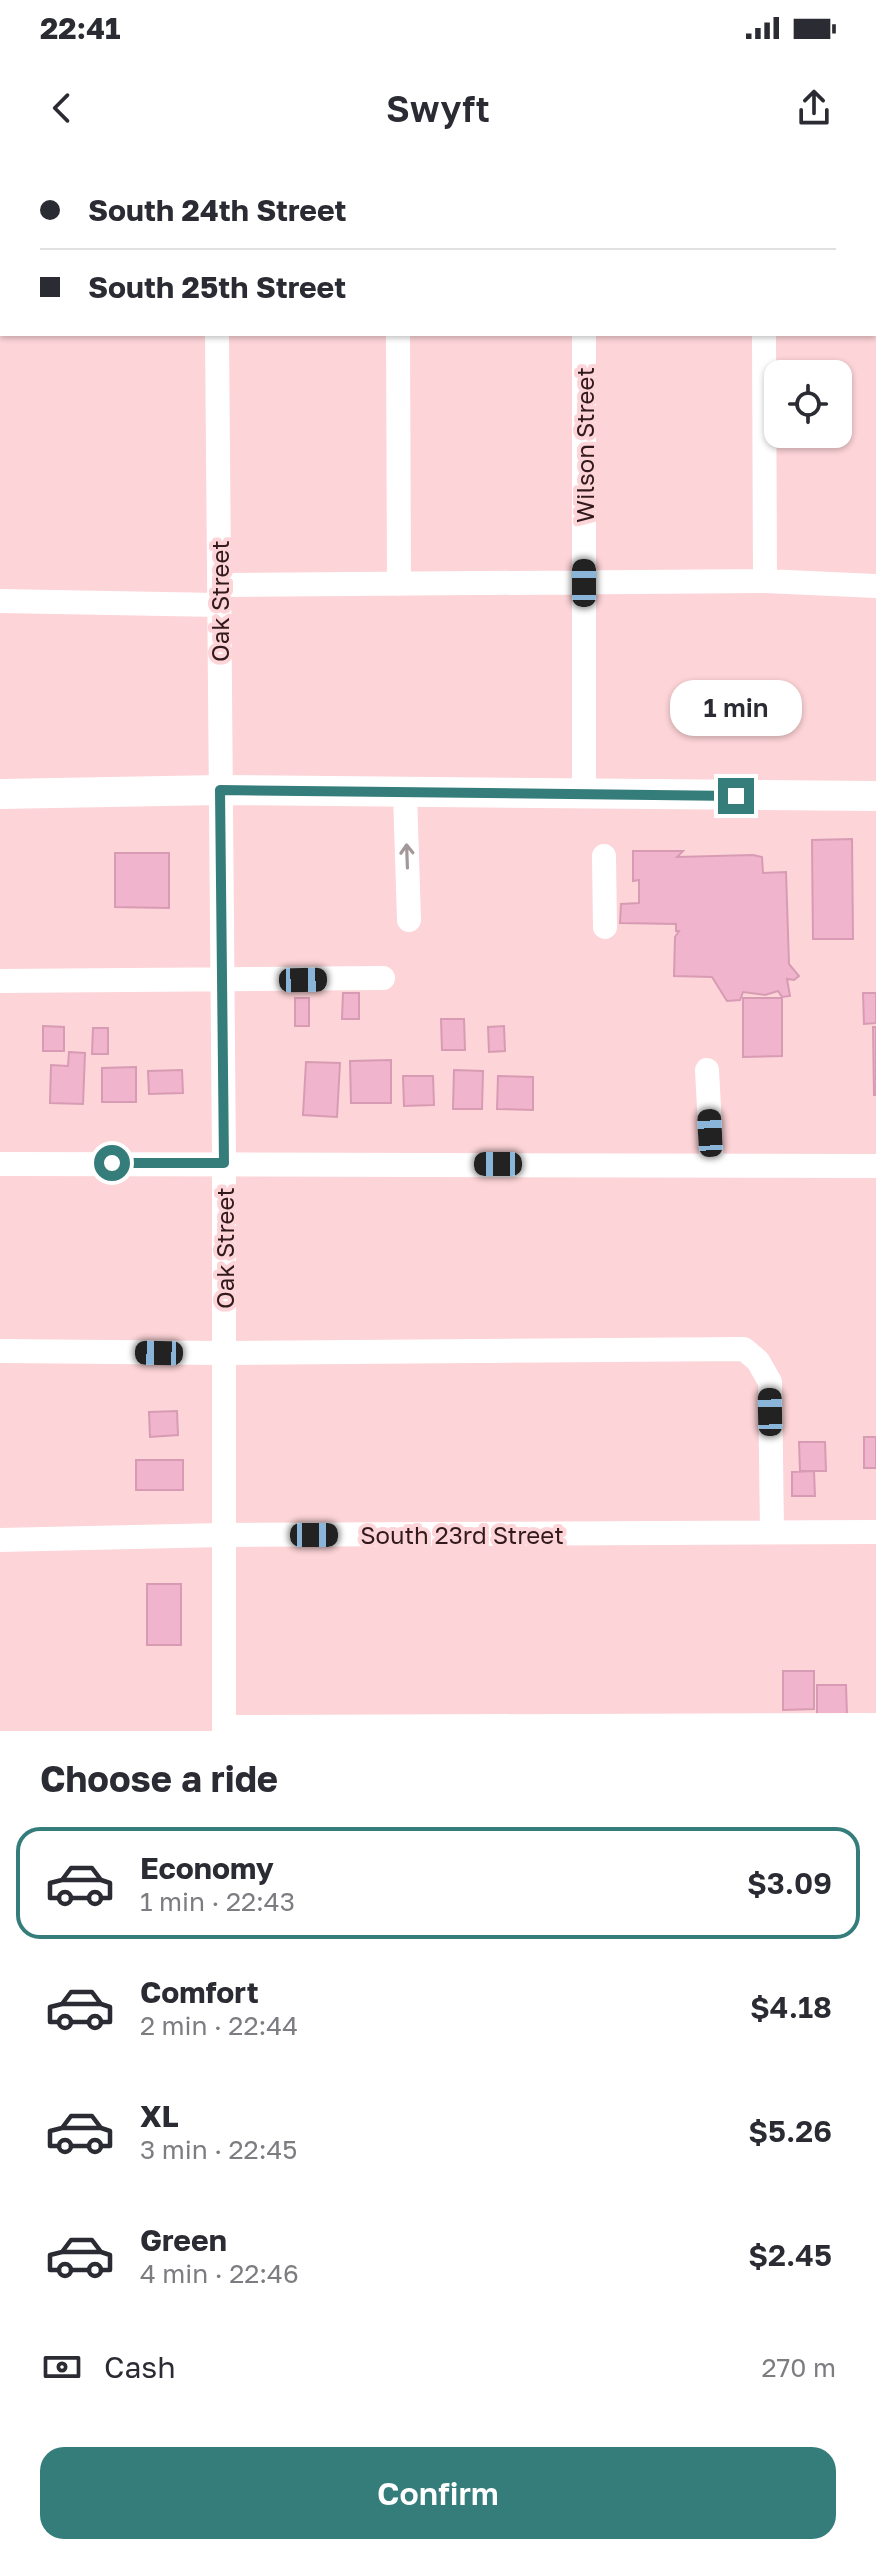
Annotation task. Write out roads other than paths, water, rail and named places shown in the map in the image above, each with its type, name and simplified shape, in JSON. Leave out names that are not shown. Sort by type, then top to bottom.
[{"type":"main road","points":[[0,794],[220,790],[876,796]]},
{"type":"street","name":"Oak Street","points":[[217,336],[224,1163],[224,1729]]},
{"type":"street","points":[[398,336],[399,584]]},
{"type":"street","name":"Wilson Street","points":[[584,336],[584,795]]},
{"type":"street","points":[[764,336],[765,581]]},
{"type":"street","points":[[0,601],[219,595],[399,584],[765,581],[876,586]]},
{"type":"street","points":[[405,793],[409,920]]},
{"type":"street","points":[[604,856],[605,927]]},
{"type":"street","points":[[0,981],[222,982],[383,978]]},
{"type":"street","points":[[707,1070],[712,1165]]},
{"type":"street","points":[[0,1164],[876,1166]]},
{"type":"street","points":[[0,1351],[223,1353],[744,1349],[758,1361],[770,1382],[772,1532]]},
{"type":"street","name":"South 23rd Street","points":[[0,1540],[222,1535],[876,1532]]},
{"type":"street","points":[[224,1729],[876,1725]]}]
